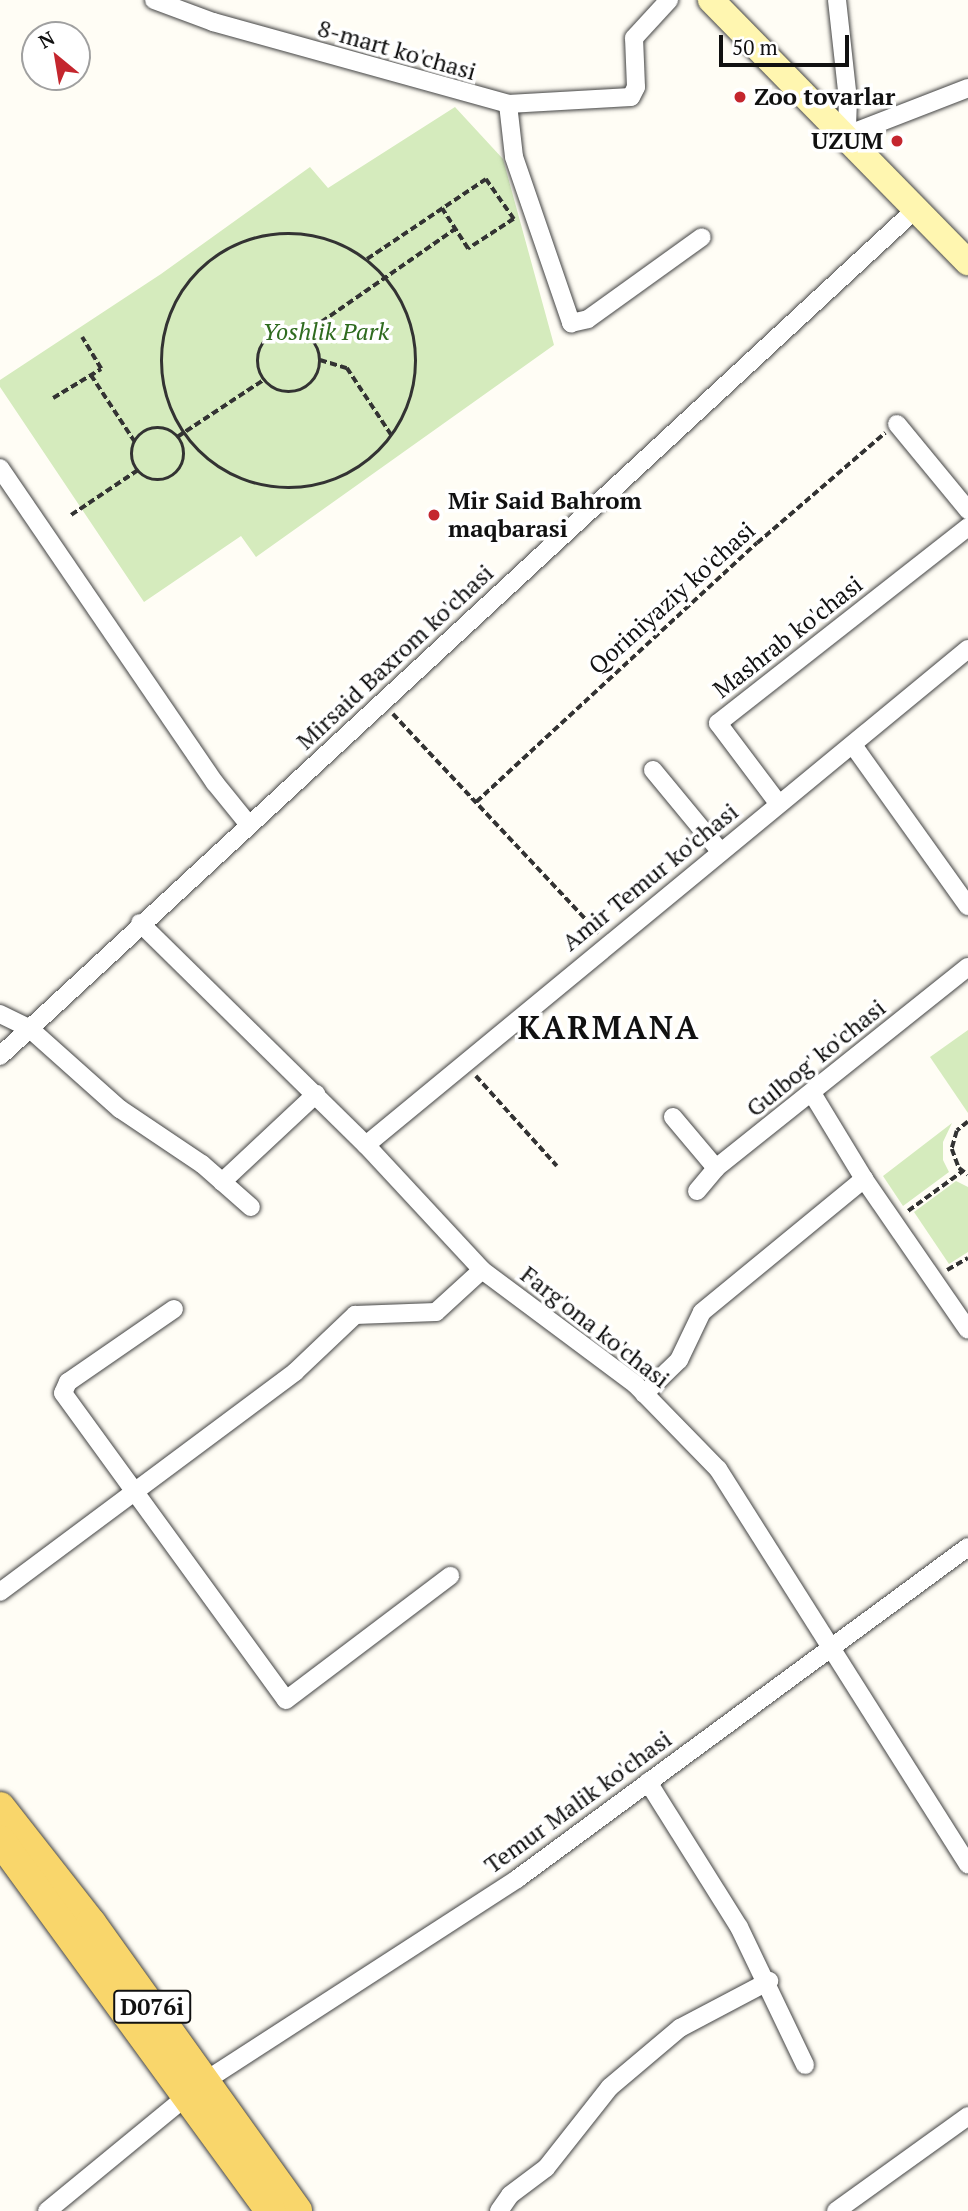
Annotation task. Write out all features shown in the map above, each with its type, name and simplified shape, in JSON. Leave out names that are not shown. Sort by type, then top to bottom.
[{"type":"main road","points":[[711,0],[847,135],[968,262]]},
{"type":"main road","name":"D076i","points":[[0,1807],[92,1923],[271,2211]]},
{"type":"main road","name":"D076i","points":[[0,1840],[298,2211]]},
{"type":"street","name":"8-mart ko'chasi","points":[[154,0],[213,22],[509,104],[618,100],[631,97],[636,88],[634,38],[669,0]]},
{"type":"street","points":[[836,0],[848,99],[847,135],[968,88]]},
{"type":"street","points":[[509,104],[514,157],[564,311],[571,323],[588,319],[702,237]]},
{"type":"street","name":"Mirsaid Baxrom ko'chasi","points":[[0,1056],[140,923],[917,208]]},
{"type":"street","points":[[897,424],[968,510]]},
{"type":"street","points":[[0,468],[215,783],[249,825]]},
{"type":"street","name":"Mashrab ko'chasi","points":[[778,803],[718,723],[968,527]]},
{"type":"street","name":"Amir Temur ko'chasi","points":[[366,1145],[463,1062],[968,649]]},
{"type":"street","points":[[853,745],[968,906]]},
{"type":"street","points":[[653,770],[720,851]]},
{"type":"street","name":"Farg'ona ko'chasi","points":[[140,923],[316,1094],[482,1270],[644,1394],[718,1469],[968,1865]]},
{"type":"street","name":"Gulbog' ko'chasi","points":[[697,1191],[716,1168],[968,967]]},
{"type":"street","points":[[0,1014],[29,1028],[120,1109],[222,1182],[251,1207]]},
{"type":"street","points":[[812,1093],[863,1179],[968,1330]]},
{"type":"street","points":[[222,1182],[316,1094]]},
{"type":"street","points":[[673,1117],[716,1168]]},
{"type":"street","points":[[644,1394],[678,1360],[702,1312],[863,1179]]},
{"type":"street","points":[[0,1592],[295,1372],[355,1315],[436,1312],[482,1270]]},
{"type":"street","points":[[174,1309],[68,1382],[63,1394],[285,1700],[450,1576]]},
{"type":"street","name":"Temur Malik ko'chasi","points":[[47,2211],[197,2088],[517,1879],[831,1645],[968,1547]]},
{"type":"street","points":[[648,1782],[769,1981],[805,2066]]},
{"type":"street","points":[[499,2211],[510,2195],[546,2168],[610,2087],[680,2028],[769,1981]]},
{"type":"street","points":[[836,2211],[968,2116]]},
{"type":"path","points":[[367,259],[486,179],[514,219],[468,248],[442,209]]},
{"type":"path","points":[[304,334],[455,229]]},
{"type":"path","points":[[291,232],[330,240],[367,259],[384,278],[412,328],[413,369],[407,404],[392,436],[340,481],[312,491],[281,491],[238,478],[210,462],[183,433],[173,415],[164,377],[163,341],[172,310],[192,276],[246,238],[291,232]]},
{"type":"path","points":[[284,330],[304,334],[318,349],[320,360],[313,380],[296,391],[277,389],[265,379],[259,358],[266,340],[284,330]]},
{"type":"path","points":[[53,398],[101,369],[82,337]]},
{"type":"path","points":[[320,360],[347,368],[392,436]]},
{"type":"path","points":[[91,374],[135,442]]},
{"type":"path","points":[[177,437],[265,379]]},
{"type":"path","name":"Qoriniyaziy ko'chasi","points":[[476,802],[757,543],[897,424]]},
{"type":"path","points":[[152,429],[169,430],[177,437],[184,457],[176,472],[153,479],[138,470],[132,454],[135,442],[152,429]]},
{"type":"path","points":[[71,515],[138,470]]},
{"type":"path","points":[[382,703],[608,943]]},
{"type":"path","points":[[463,1062],[557,1166]]},
{"type":"path","points":[[968,1122],[957,1131],[952,1149],[963,1171],[968,1175]]},
{"type":"path","points":[[914,1220],[907,1210],[963,1171]]},
{"type":"path","points":[[942,1261],[948,1271],[968,1258]]},
{"type":"green space","name":"Yoshlik Park","points":[[455,107],[503,159],[554,345],[256,557],[241,536],[144,602],[0,387],[0,380],[161,274],[310,167],[328,188]]},
{"type":"green space","points":[[968,1030],[968,1113],[930,1057]]},
{"type":"green space","points":[[952,1123],[943,1142],[943,1160],[949,1172],[903,1206],[883,1176]]},
{"type":"green space","points":[[956,1181],[968,1187],[968,1252],[949,1264],[914,1212]]},
{"type":"place","name":"Zoo tovarlar","points":[[740,97]]},
{"type":"place","name":"UZUM","points":[[897,141]]},
{"type":"place","name":"Mir Said Bahrom maqbarasi","points":[[434,515]]},
{"type":"district","name":"KARMANA","points":[[609,1027]]}]
